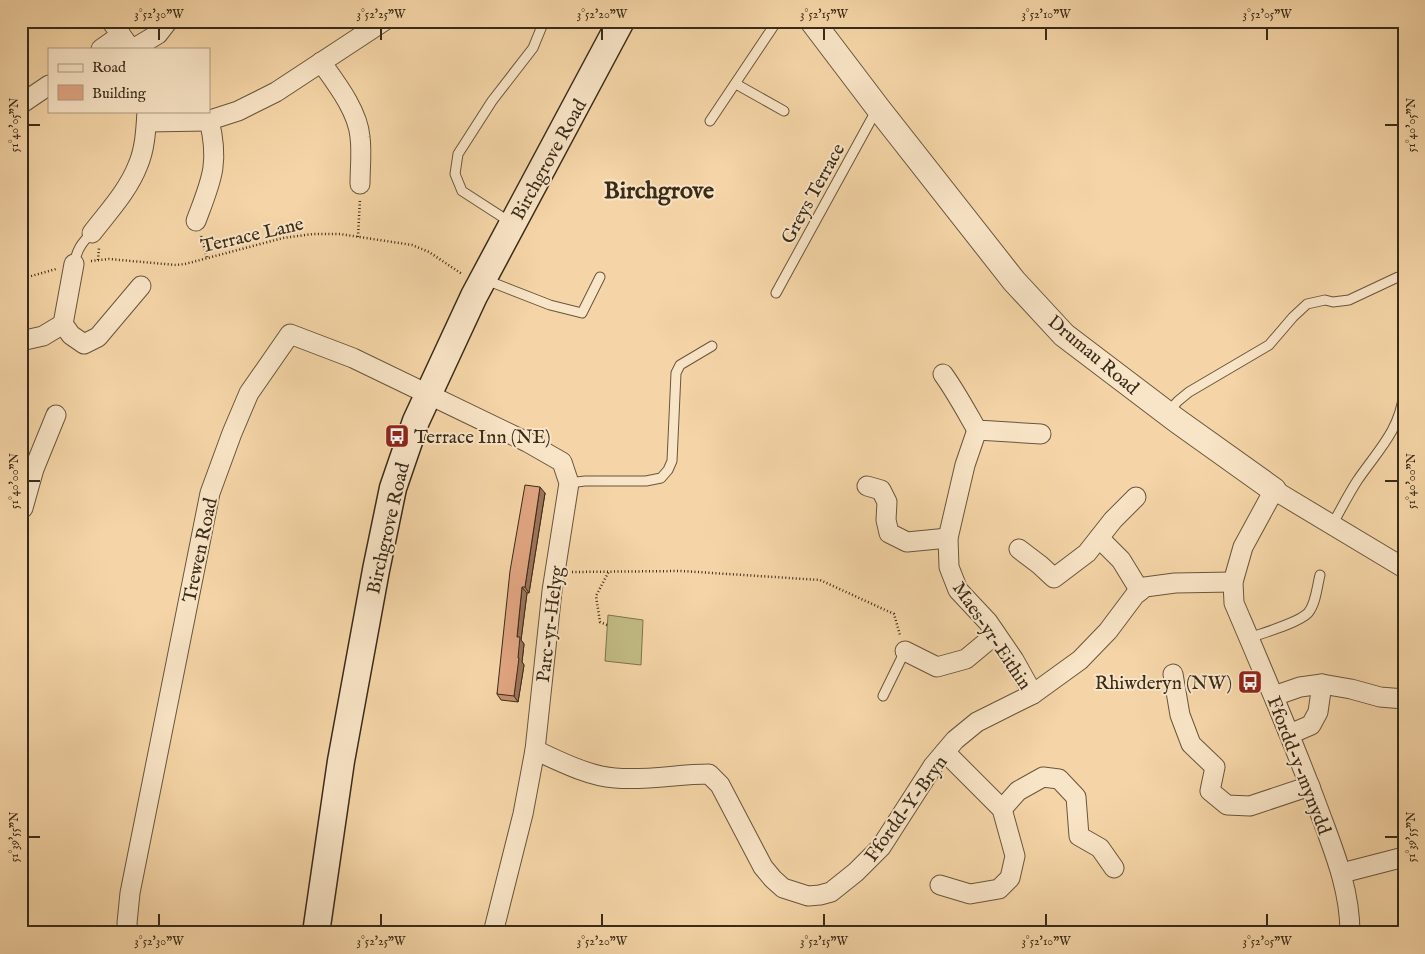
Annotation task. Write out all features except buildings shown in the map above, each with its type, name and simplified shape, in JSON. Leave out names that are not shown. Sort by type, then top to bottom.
[{"type":"main road","name":"Birchgrove Road","points":[[316,933],[341,761],[393,488],[416,421],[482,282],[621,21]]},
{"type":"street","points":[[103,48],[124,38],[158,34],[168,21]]},
{"type":"street","points":[[92,233],[122,195],[138,165],[146,131],[147,117],[173,123],[209,120],[238,111],[276,92],[384,21]]},
{"type":"street","name":"Drumau Road","points":[[812,21],[1014,282],[1064,335],[1167,413],[1274,490],[1404,568]]},
{"type":"street","points":[[321,62],[337,84],[351,109],[360,136],[360,184]]},
{"type":"street","points":[[21,104],[48,86]]},
{"type":"street","points":[[196,221],[212,178],[215,158],[209,120]]},
{"type":"street","points":[[74,264],[63,324],[71,335],[84,344],[98,337],[141,286]]},
{"type":"street","points":[[21,341],[43,336],[63,324]]},
{"type":"street","name":"Trewen Road","points":[[128,933],[127,922],[130,893],[210,494],[249,393],[290,334],[353,358],[429,395]]},
{"type":"street","points":[[944,374],[959,396],[977,430],[1040,434]]},
{"type":"street","points":[[429,395],[527,442],[562,462],[569,483]]},
{"type":"street","points":[[22,509],[34,469],[56,415]]},
{"type":"street","name":"Maes-yr-Eithin","points":[[977,430],[965,465],[948,538],[949,567],[958,590],[988,622],[1014,660],[1032,694]]},
{"type":"street","name":"Parc-yr-Helyg","points":[[493,933],[523,814],[535,750],[555,572],[569,483]]},
{"type":"street","points":[[867,486],[881,490],[887,502],[886,520],[889,533],[907,542],[948,538]]},
{"type":"street","name":"Ffordd-y-mynydd","points":[[1274,490],[1243,547],[1233,582],[1234,602],[1290,734],[1342,873],[1350,912],[1350,933]]},
{"type":"street","points":[[1019,549],[1054,578],[1087,553],[1113,520],[1136,497]]},
{"type":"street","points":[[1099,538],[1121,560],[1140,591],[1145,587],[1161,584],[1233,582]]},
{"type":"street","name":"Ffordd-Y-Bryn","points":[[535,750],[577,769],[614,778],[662,778],[709,774],[720,785],[762,867],[783,888],[808,896],[820,895],[831,892],[856,872],[881,847],[933,766],[956,740],[977,722],[1032,694],[1080,660],[1108,631],[1140,591]]},
{"type":"street","points":[[905,651],[937,668],[966,659],[996,634]]},
{"type":"street","points":[[1173,674],[1180,715],[1191,744],[1215,767],[1210,791],[1227,805],[1250,806],[1310,786]]},
{"type":"street","points":[[1274,696],[1300,687],[1322,684],[1380,697],[1404,699]]},
{"type":"street","points":[[1290,734],[1311,725],[1318,712],[1322,684]]},
{"type":"street","points":[[940,885],[970,894],[999,889],[1010,878],[1014,856],[1002,809],[945,752]]},
{"type":"street","points":[[1002,809],[1018,791],[1043,777],[1059,779],[1076,797],[1079,836],[1100,848],[1114,868]]},
{"type":"street","points":[[1342,873],[1404,857]]},
{"type":"lane","points":[[512,224],[462,191],[455,174],[458,154],[492,101],[533,48],[542,26],[541,21]]},
{"type":"lane","points":[[710,121],[777,21]]},
{"type":"lane","points":[[736,84],[784,111]]},
{"type":"lane","name":"Greys Terrace","points":[[776,293],[878,108]]},
{"type":"lane","points":[[74,264],[82,242],[92,233]]},
{"type":"lane","points":[[482,282],[550,305],[582,313],[600,277]]},
{"type":"lane","points":[[1167,413],[1178,400],[1189,392],[1269,345],[1307,304],[1325,300],[1341,302],[1349,300],[1398,277],[1404,277]]},
{"type":"lane","points":[[569,483],[585,481],[646,481],[661,478],[668,470],[672,461],[676,373],[680,365],[712,346]]},
{"type":"lane","points":[[1332,525],[1356,482],[1393,429],[1398,419],[1404,393]]},
{"type":"lane","points":[[1249,638],[1291,622],[1308,612],[1314,598],[1320,574]]},
{"type":"lane","points":[[883,696],[905,651]]},
{"type":"path","points":[[358,237],[360,200],[363,188],[360,184]]},
{"type":"path","points":[[196,221],[207,258]]},
{"type":"path","name":"Terrace Lane","points":[[21,279],[74,264],[109,259],[176,265],[283,238],[313,234],[340,234],[412,245],[429,252],[482,282]]},
{"type":"path","points":[[607,625],[600,622],[596,596],[609,571]]},
{"type":"path","points":[[555,572],[682,572],[820,580],[894,614],[905,651]]},
{"type":"shaded area","points":[[608,615],[643,620],[641,665],[605,661]]},
{"type":"place","name":"Terrace Inn (NE)","points":[[397,436]]},
{"type":"place","name":"Rhiwderyn (NW)","points":[[1250,682]]},
{"type":"district","name":"Birchgrove","points":[[659,190]]}]
